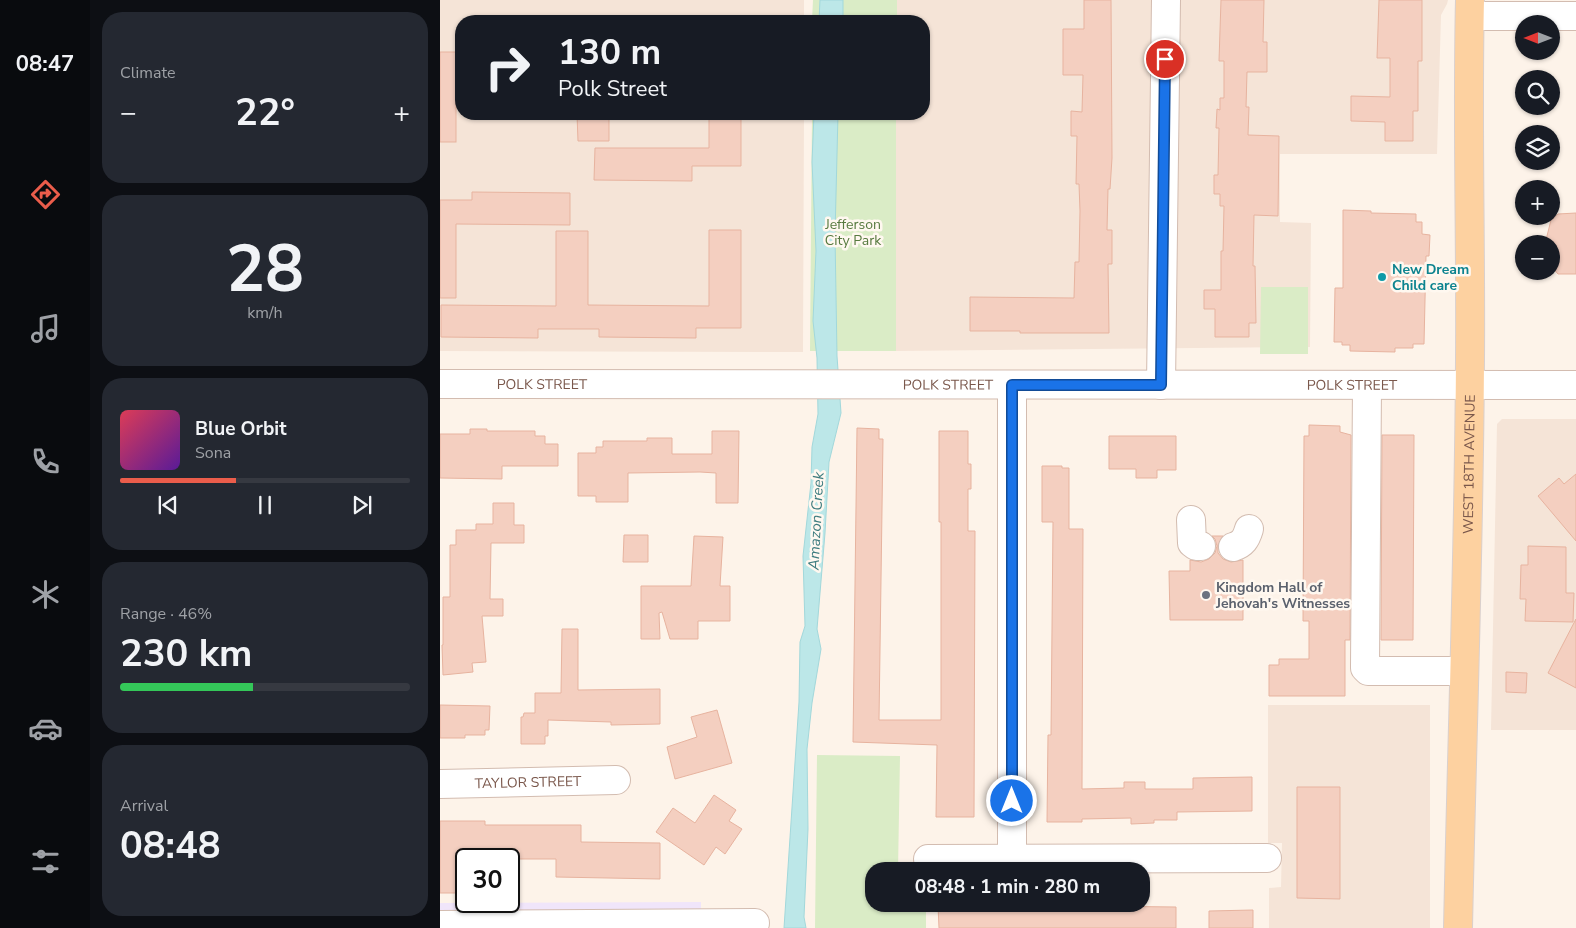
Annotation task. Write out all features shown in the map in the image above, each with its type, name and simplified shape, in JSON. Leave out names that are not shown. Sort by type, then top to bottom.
[{"type":"main road","name":"WEST 18TH AVENUE","points":[[1458,928],[1470,385],[1470,8]]},
{"type":"street","points":[[1161,385],[1166,0]]},
{"type":"street","points":[[1470,8],[1576,16]]},
{"type":"street","name":"POLK STREET","points":[[440,384],[1576,385]]},
{"type":"street","points":[[1012,385],[1012,860]]},
{"type":"street","points":[[1367,385],[1364,668],[1368,671],[1463,671]]},
{"type":"street","points":[[1191,520],[1192,543],[1201,546]]},
{"type":"street","name":"TAYLOR STREET","points":[[440,784],[616,780]]},
{"type":"street","points":[[928,859],[1267,858]]},
{"type":"street","points":[[440,925],[692,926],[755,922]]},
{"type":"shaded area","points":[[440,0],[804,0],[804,15],[455,15],[455,120],[804,120],[803,352],[440,351]]},
{"type":"shaded area","points":[[897,0],[1448,0],[1441,15],[1437,154],[1280,154],[1280,222],[1311,223],[1310,347],[896,351],[896,120],[930,120],[930,15],[897,15]]},
{"type":"shaded area","points":[[1502,419],[1576,419],[1576,730],[1491,730],[1497,424]]},
{"type":"shaded area","points":[[1268,705],[1430,705],[1430,928],[1269,928],[1269,888],[1281,887],[1282,843],[1268,843]]},
{"type":"shaded area","points":[[701,902],[701,928],[440,928],[440,903],[455,903],[455,913],[520,913],[520,903]]},
{"type":"green space","points":[[813,0],[897,0],[897,15],[812,15]]},
{"type":"green space","name":"Jefferson City Park","points":[[812,120],[896,120],[896,351],[810,351]]},
{"type":"green space","points":[[1261,287],[1308,287],[1308,354],[1260,354]]},
{"type":"green space","points":[[817,755],[900,756],[898,862],[865,862],[865,912],[926,912],[926,928],[815,928]]},
{"type":"water","points":[[820,0],[843,0],[843,15],[819,15]]},
{"type":"water","name":"Amazon Creek","points":[[814,120],[838,120],[835,235],[837,356],[841,413],[829,462],[817,629],[821,649],[807,749],[808,829],[804,917],[806,928],[784,928],[799,702],[800,642],[805,626],[803,556],[811,483],[812,447],[818,414],[817,358],[813,321],[816,251],[812,162]]},
{"type":"building","points":[[1084,0],[1111,0],[1112,158],[1110,189],[1108,189],[1107,230],[1112,230],[1112,264],[1108,264],[1109,333],[970,331],[970,297],[1074,298],[1075,262],[1079,262],[1080,211],[1079,184],[1076,184],[1077,136],[1071,136],[1071,111],[1082,112],[1083,75],[1063,75],[1063,29],[1084,29]]},
{"type":"building","points":[[1221,0],[1264,0],[1263,42],[1267,42],[1267,72],[1247,72],[1246,107],[1249,107],[1248,135],[1279,136],[1278,216],[1254,215],[1253,266],[1255,266],[1256,323],[1249,323],[1249,337],[1215,337],[1215,309],[1204,309],[1204,290],[1221,290],[1224,206],[1220,206],[1220,194],[1214,194],[1214,175],[1218,175],[1219,128],[1216,128],[1217,109],[1220,110],[1220,98],[1224,98],[1224,61],[1219,61]]},
{"type":"building","points":[[1379,0],[1422,0],[1422,61],[1418,61],[1418,111],[1413,111],[1413,141],[1385,141],[1385,122],[1351,121],[1351,96],[1390,97],[1390,58],[1377,58]]},
{"type":"building","points":[[440,52],[455,52],[456,142],[440,142]]},
{"type":"building","points":[[577,120],[609,120],[609,141],[578,141]]},
{"type":"building","points":[[709,120],[741,120],[741,166],[692,166],[692,181],[594,180],[595,148],[709,148]]},
{"type":"building","points":[[472,192],[570,193],[570,225],[456,224],[456,298],[440,298],[440,200],[472,200]]},
{"type":"building","name":"New Dream Child care","points":[[1343,210],[1416,214],[1416,222],[1422,222],[1422,234],[1430,235],[1429,256],[1426,256],[1424,344],[1413,344],[1413,348],[1395,348],[1395,352],[1350,351],[1350,345],[1334,342],[1335,288],[1343,288]]},
{"type":"building","points":[[1576,213],[1576,274],[1560,274],[1560,235],[1547,235],[1550,225],[1560,225],[1560,214]]},
{"type":"building","points":[[709,230],[741,230],[741,328],[696,328],[696,338],[599,337],[599,329],[538,329],[538,338],[441,337],[441,305],[556,306],[556,231],[588,231],[588,305],[709,306]]},
{"type":"building","points":[[1309,425],[1340,426],[1340,432],[1351,435],[1350,640],[1345,640],[1345,696],[1269,696],[1269,665],[1279,665],[1279,659],[1309,659],[1309,621],[1303,621],[1304,436],[1309,436]]},
{"type":"building","points":[[857,428],[879,429],[879,439],[883,439],[879,720],[941,720],[939,431],[968,431],[968,464],[971,464],[971,489],[968,489],[968,531],[975,531],[974,817],[936,817],[937,745],[853,742]]},
{"type":"building","points":[[470,429],[535,431],[535,436],[545,436],[545,444],[558,444],[558,466],[502,466],[502,479],[440,478],[440,434],[470,434]]},
{"type":"building","points":[[712,431],[739,431],[738,503],[716,503],[716,473],[700,472],[628,473],[628,502],[596,502],[596,496],[578,496],[578,453],[596,453],[596,447],[603,447],[603,441],[647,441],[647,438],[672,438],[672,454],[712,454]]},
{"type":"building","points":[[1382,435],[1414,435],[1413,640],[1381,640]]},
{"type":"building","points":[[1109,436],[1176,436],[1176,470],[1157,470],[1157,478],[1136,478],[1136,469],[1109,469]]},
{"type":"building","points":[[1042,466],[1069,468],[1069,529],[1083,529],[1082,789],[1124,788],[1124,782],[1145,782],[1145,789],[1193,789],[1193,778],[1252,777],[1252,811],[1177,812],[1177,820],[1154,820],[1154,823],[1131,824],[1131,818],[1082,819],[1082,822],[1047,822],[1048,735],[1051,735],[1053,522],[1042,522]]},
{"type":"building","points":[[1576,474],[1576,541],[1538,496],[1559,478],[1564,484]]},
{"type":"building","points":[[493,503],[514,503],[514,525],[524,525],[524,543],[491,543],[490,599],[503,599],[503,616],[482,616],[486,662],[472,663],[473,672],[443,675],[443,597],[450,597],[450,545],[456,545],[456,530],[476,530],[476,524],[493,524]]},
{"type":"building","points":[[624,535],[648,535],[648,562],[623,562]]},
{"type":"building","points":[[694,536],[723,537],[720,586],[730,586],[730,621],[698,621],[698,639],[670,639],[662,612],[659,613],[660,639],[641,639],[641,586],[691,586]]},
{"type":"building","name":"Kingdom Hall of Jehovah's Witnesses","points":[[1212,536],[1223,536],[1218,545],[1218,553],[1223,559],[1231,562],[1243,560],[1243,620],[1170,620],[1169,571],[1190,571],[1190,560],[1201,562],[1209,559],[1215,553],[1217,546]]},
{"type":"building","points":[[1528,546],[1566,547],[1566,593],[1574,593],[1573,622],[1525,621],[1526,599],[1520,599],[1521,565],[1528,565]]},
{"type":"building","points":[[1576,619],[1576,688],[1548,673]]},
{"type":"building","points":[[562,629],[578,629],[578,690],[660,689],[660,724],[611,725],[611,722],[548,720],[548,736],[545,736],[545,744],[521,744],[521,717],[523,717],[524,713],[535,713],[535,693],[561,693]]},
{"type":"building","points":[[1506,672],[1527,673],[1526,693],[1506,692]]},
{"type":"building","points":[[440,705],[490,706],[489,730],[485,730],[485,735],[465,735],[465,738],[440,738]]},
{"type":"building","points":[[717,710],[732,763],[675,779],[667,747],[697,737],[691,717]]},
{"type":"building","points":[[1297,787],[1340,787],[1340,899],[1297,898]]},
{"type":"building","points":[[714,795],[736,810],[729,821],[742,829],[725,854],[716,847],[704,865],[656,832],[673,808],[695,823]]},
{"type":"building","points":[[440,821],[485,821],[485,825],[581,825],[581,842],[660,843],[660,879],[556,877],[556,859],[520,859],[520,848],[455,848],[455,893],[440,893]]},
{"type":"building","points":[[1150,907],[1176,907],[1176,928],[939,928],[938,912],[1150,912]]},
{"type":"building","points":[[1253,910],[1253,928],[1209,928],[1209,911]]},
{"type":"place","name":"New Dream Child care","points":[[1382,277]]},
{"type":"place","name":"Kingdom Hall of Jehovah's Witnesses","points":[[1206,595]]},
{"type":"route","points":[[1012,801],[1012,385],[1161,385],[1165,59]]}]
